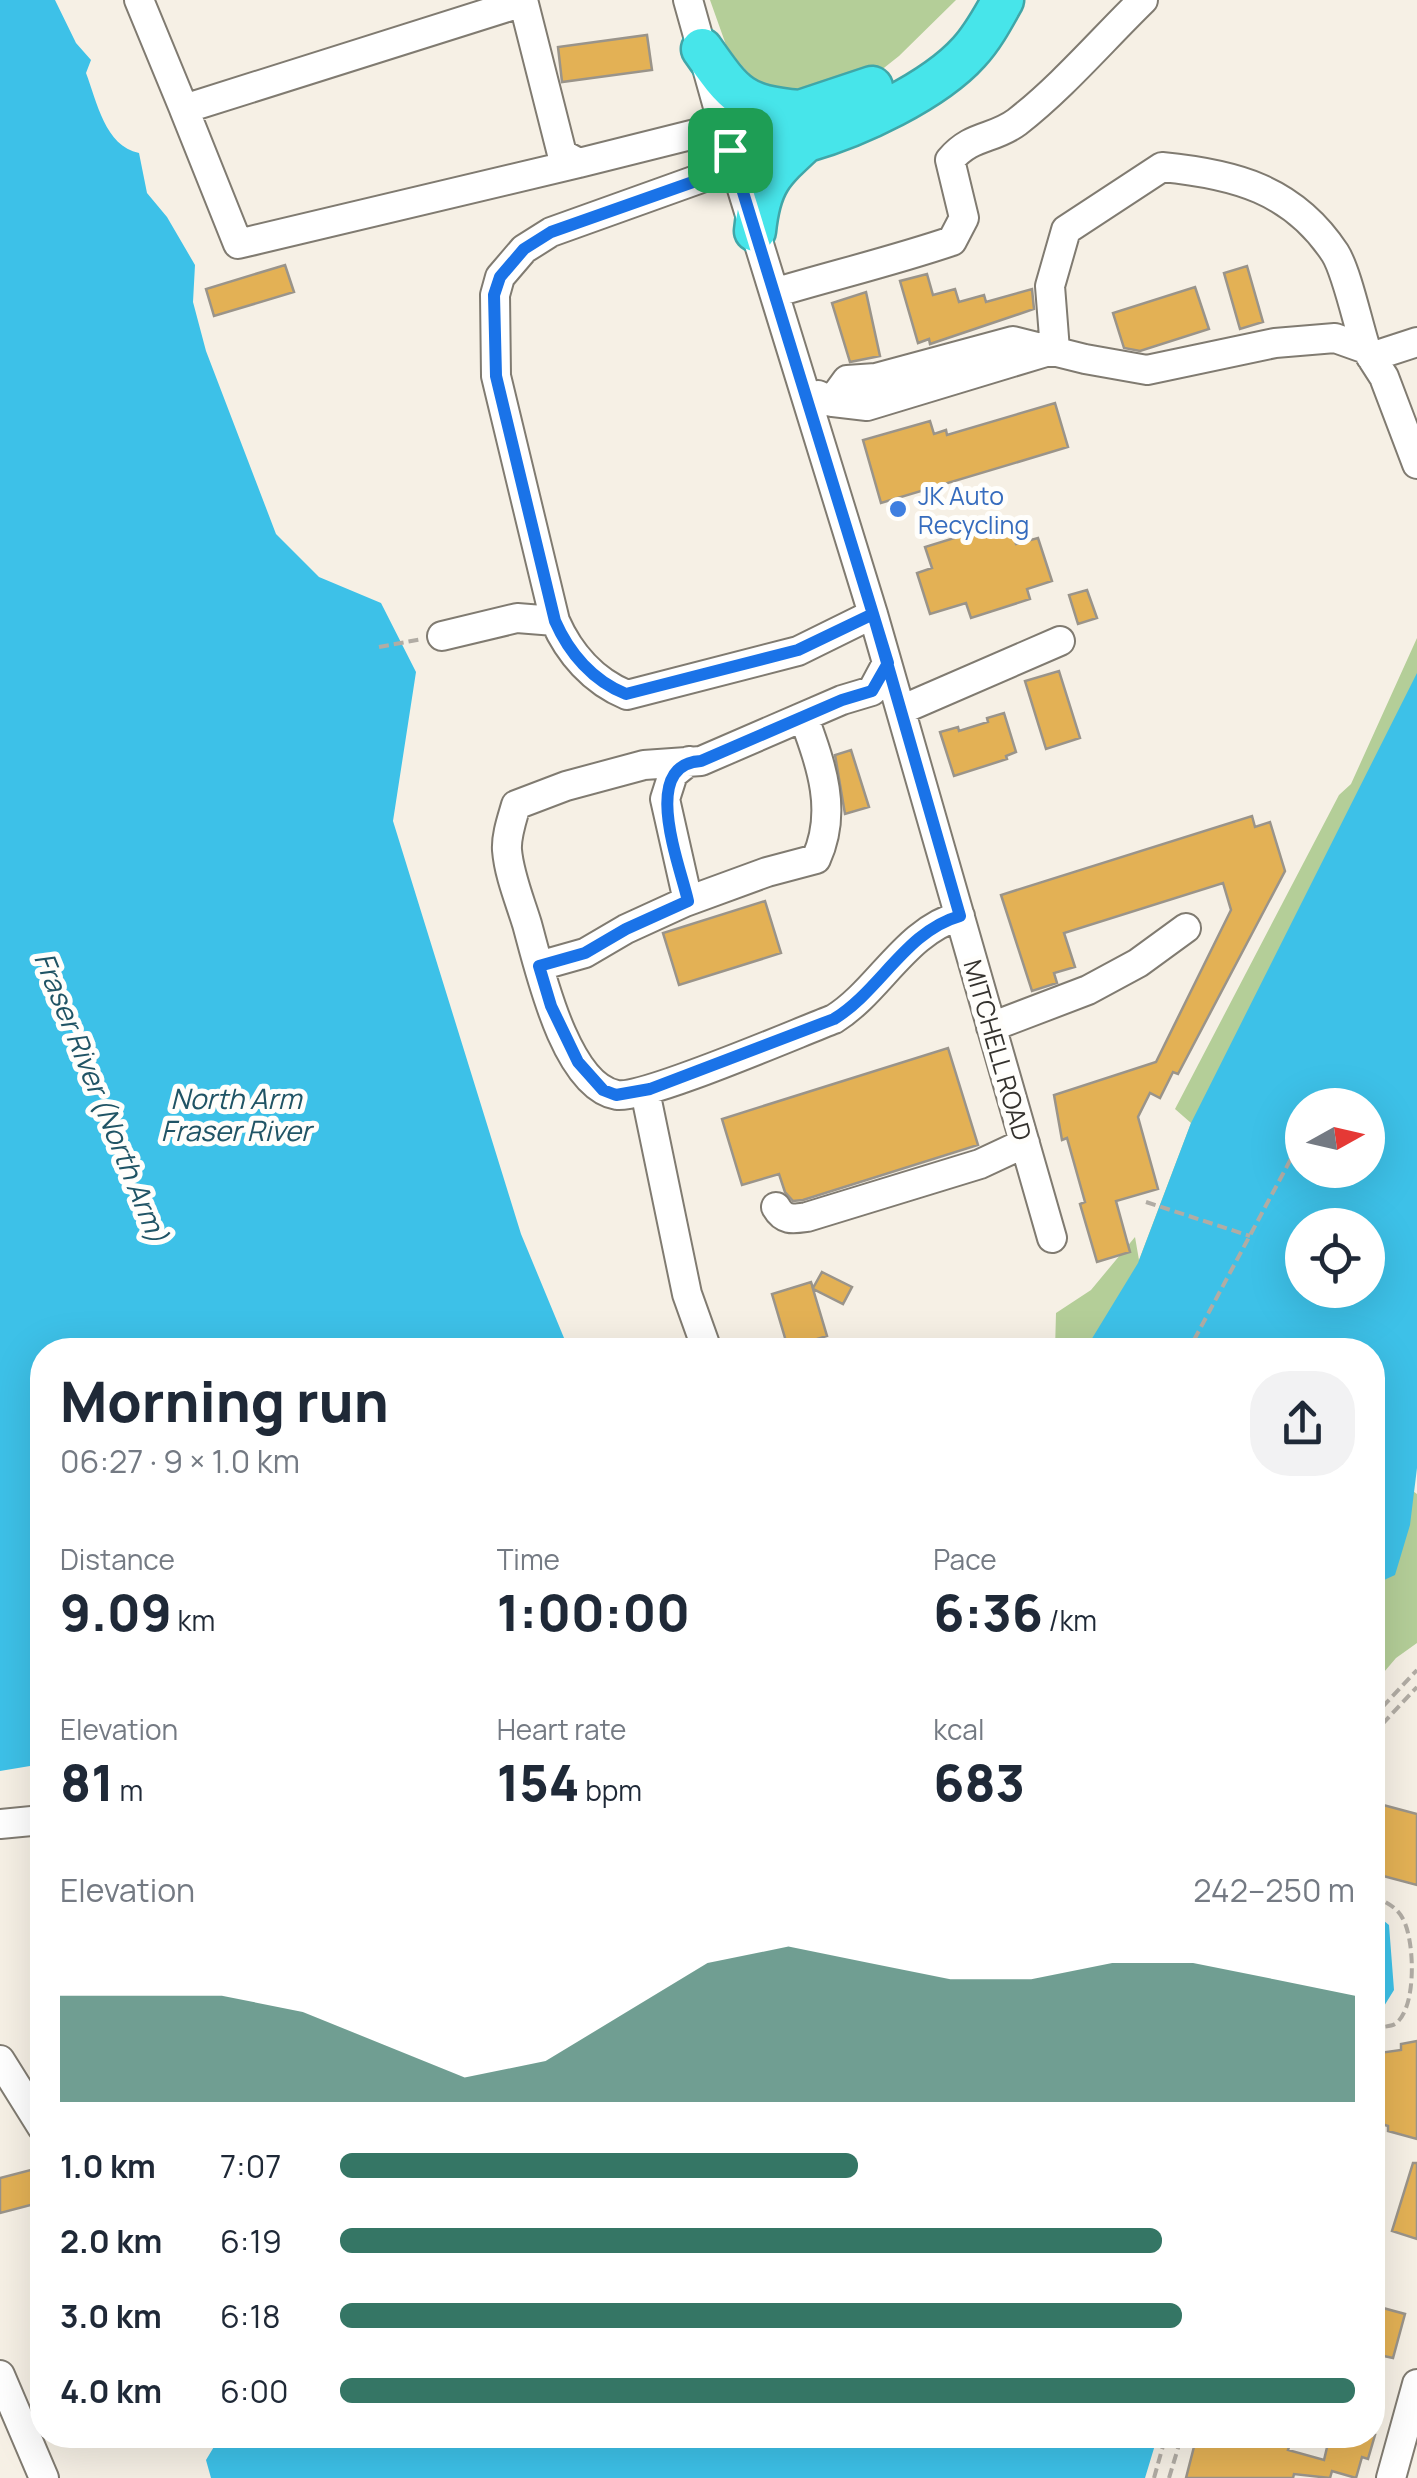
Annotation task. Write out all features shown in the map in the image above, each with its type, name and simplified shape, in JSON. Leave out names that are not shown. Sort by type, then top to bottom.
[{"type":"highway","points":[[755,230],[758,199],[803,126],[920,62],[958,28],[974,0]]},
{"type":"highway","points":[[730,150],[803,126],[874,114],[946,72],[969,52],[1002,0]]},
{"type":"highway","points":[[702,49],[728,85],[745,100],[803,126]]},
{"type":"street","points":[[139,0],[238,244],[700,133],[730,150],[710,176],[551,232],[524,249],[500,277],[494,295],[496,376],[555,621],[566,647],[596,676],[626,694],[798,650],[873,614]]},
{"type":"street","name":"MITCHELL ROAD","points":[[688,0],[730,150],[888,663],[1052,1238]]},
{"type":"street","points":[[774,293],[952,241],[964,218],[950,160],[964,144],[1008,128],[1037,106],[1142,0]]},
{"type":"street","points":[[184,109],[523,1],[562,154],[579,164]]},
{"type":"street","points":[[1056,350],[1050,286],[1066,230],[1162,167],[1222,176],[1264,189],[1296,209],[1336,254],[1368,353],[1384,377],[1417,464]]},
{"type":"street","points":[[801,381],[831,402],[867,406],[1056,350],[1147,370],[1275,342],[1336,338],[1368,353],[1417,342]]},
{"type":"street","points":[[442,636],[517,618],[555,621]]},
{"type":"street","points":[[901,710],[1060,641]]},
{"type":"street","points":[[888,663],[872,691],[701,761],[644,765],[566,786],[516,805],[507,849],[539,966],[566,1041],[592,1081],[616,1095],[644,1091],[834,1019],[852,1008],[927,930],[960,916]]},
{"type":"street","points":[[539,966],[585,953],[688,901],[816,859],[825,840],[827,806],[823,771],[804,718]]},
{"type":"street","points":[[688,901],[666,799],[673,774],[689,762]]},
{"type":"street","points":[[992,1026],[1088,990],[1138,963],[1186,928]]},
{"type":"street","points":[[644,1091],[687,1294],[703,1338]]},
{"type":"street","points":[[776,1207],[781,1216],[790,1219],[807,1217],[980,1164],[1025,1143]]},
{"type":"street","points":[[0,1824],[30,1821]]},
{"type":"street","points":[[0,2060],[30,2107]]},
{"type":"street","points":[[0,2375],[30,2445]]},
{"type":"street","points":[[1391,2478],[1417,2384]]},
{"type":"street","points":[[31,2448],[44,2478]]},
{"type":"path","points":[[379,647],[442,636]]},
{"type":"path","points":[[1195,1338],[1285,1169]]},
{"type":"path","points":[[1146,1202],[1250,1236]]},
{"type":"path","points":[[1385,1704],[1417,1670]]},
{"type":"path","points":[[1385,1722],[1417,1687]]},
{"type":"path","points":[[1385,1901],[1402,1917],[1414,1964],[1406,2012],[1394,2025],[1385,2026]]},
{"type":"path","points":[[1154,2478],[1162,2448]]},
{"type":"path","points":[[1169,2478],[1178,2448]]},
{"type":"green space","points":[[710,0],[956,0],[875,75],[784,91],[755,80],[737,60],[726,45]]},
{"type":"green space","points":[[1417,638],[1417,778],[1114,1338],[1055,1338],[1056,1313],[1091,1290],[1135,1237],[1139,1260],[1191,1123],[1175,1109],[1339,795],[1351,784]]},
{"type":"green space","points":[[1410,1489],[1417,1494],[1417,1643],[1385,1671],[1385,1521]]},
{"type":"water","name":"North Arm Fraser River","points":[[0,0],[55,0],[76,43],[91,60],[86,73],[104,121],[118,142],[139,153],[147,193],[167,217],[195,265],[193,302],[206,351],[276,534],[319,577],[381,603],[416,672],[393,821],[521,1234],[564,1338],[30,1338],[30,1766],[0,1771]]},
{"type":"water","points":[[1417,673],[1417,1468],[1410,1525],[1395,1575],[1385,1580],[1385,1338],[1092,1338],[1138,1263],[1191,1123]]},
{"type":"water","points":[[1385,1911],[1399,1922],[1407,1996],[1385,2013]]},
{"type":"water","points":[[213,2448],[1154,2448],[1145,2478],[211,2478],[206,2460]]},
{"type":"pier","points":[[1385,1901],[1404,1920],[1412,1996],[1393,2025],[1385,2026],[1385,2005],[1394,1990],[1389,1925],[1385,1922]]},
{"type":"building","points":[[647,35],[652,70],[562,82],[558,47]]},
{"type":"building","points":[[285,265],[294,292],[214,316],[206,289]]},
{"type":"building","points":[[1247,266],[1263,322],[1240,329],[1224,273]]},
{"type":"building","points":[[927,274],[933,295],[955,289],[959,302],[984,295],[986,302],[1032,289],[1034,309],[930,344],[929,339],[918,343],[900,281]]},
{"type":"building","points":[[1195,287],[1209,329],[1140,351],[1124,348],[1113,313]]},
{"type":"building","points":[[866,292],[880,356],[850,362],[832,303]]},
{"type":"building","points":[[1055,403],[1068,447],[881,503],[863,440],[930,421],[934,434],[946,430],[947,435]]},
{"type":"building","points":[[1009,521],[1016,544],[1038,538],[1052,581],[1027,589],[1030,599],[971,618],[966,603],[930,614],[917,573],[932,568],[925,547]]},
{"type":"building","points":[[1087,590],[1097,618],[1078,624],[1069,595]]},
{"type":"building","points":[[1059,671],[1080,738],[1046,749],[1025,681]]},
{"type":"building","points":[[1004,713],[1016,752],[1007,759],[954,776],[940,732],[958,727],[959,731]]},
{"type":"building","points":[[851,750],[869,807],[845,814],[835,755]]},
{"type":"building","points":[[1252,816],[1255,827],[1270,822],[1285,871],[1178,1074],[1173,1072],[1160,1098],[1150,1093],[1138,1117],[1158,1189],[1116,1201],[1130,1252],[1097,1262],[1067,1138],[1062,1140],[1054,1095],[1156,1062],[1231,910],[1223,883],[1064,933],[1075,967],[1054,973],[1057,983],[1032,991],[1001,895]]},
{"type":"building","points":[[765,901],[781,953],[679,985],[663,933]]},
{"type":"building","points":[[948,1048],[978,1145],[803,1200],[793,1201],[779,1174],[742,1185],[722,1119]]},
{"type":"building","points":[[822,1272],[852,1287],[843,1304],[813,1289],[827,1336],[785,1338],[772,1294],[811,1282],[813,1288]]},
{"type":"building","points":[[1385,1805],[1417,1814],[1417,1885],[1385,1876]]},
{"type":"building","points":[[1417,2041],[1417,2139],[1388,2131],[1385,2125],[1385,2052],[1401,2050],[1401,2044]]},
{"type":"building","points":[[1413,2163],[1417,2163],[1417,2239],[1392,2231]]},
{"type":"building","points":[[30,2170],[30,2205],[0,2213],[0,2178]]},
{"type":"building","points":[[1385,2309],[1405,2314],[1393,2358],[1385,2356]]},
{"type":"building","points":[[1194,2448],[1289,2448],[1324,2460],[1327,2448],[1371,2448],[1368,2459],[1362,2457],[1356,2478],[1332,2471],[1330,2478],[1294,2474],[1293,2478],[1186,2478]]},
{"type":"place","name":"JK Auto Recycling","points":[[898,509]]},
{"type":"route","points":[[730,150],[710,176],[551,232],[524,249],[500,277],[494,295],[496,376],[555,621],[566,647],[596,676],[626,694],[798,650],[873,614],[888,663],[872,691],[859,698],[842,700],[701,761],[689,762],[673,774],[668,783],[667,812],[688,901],[585,953],[539,966],[551,1006],[578,1062],[592,1081],[616,1095],[650,1089],[834,1019],[852,1008],[927,930],[960,916],[888,663],[873,614],[730,150]]},
{"type":"water label","name":"Fraser River (North Arm)","points":[[102,1097]]}]
